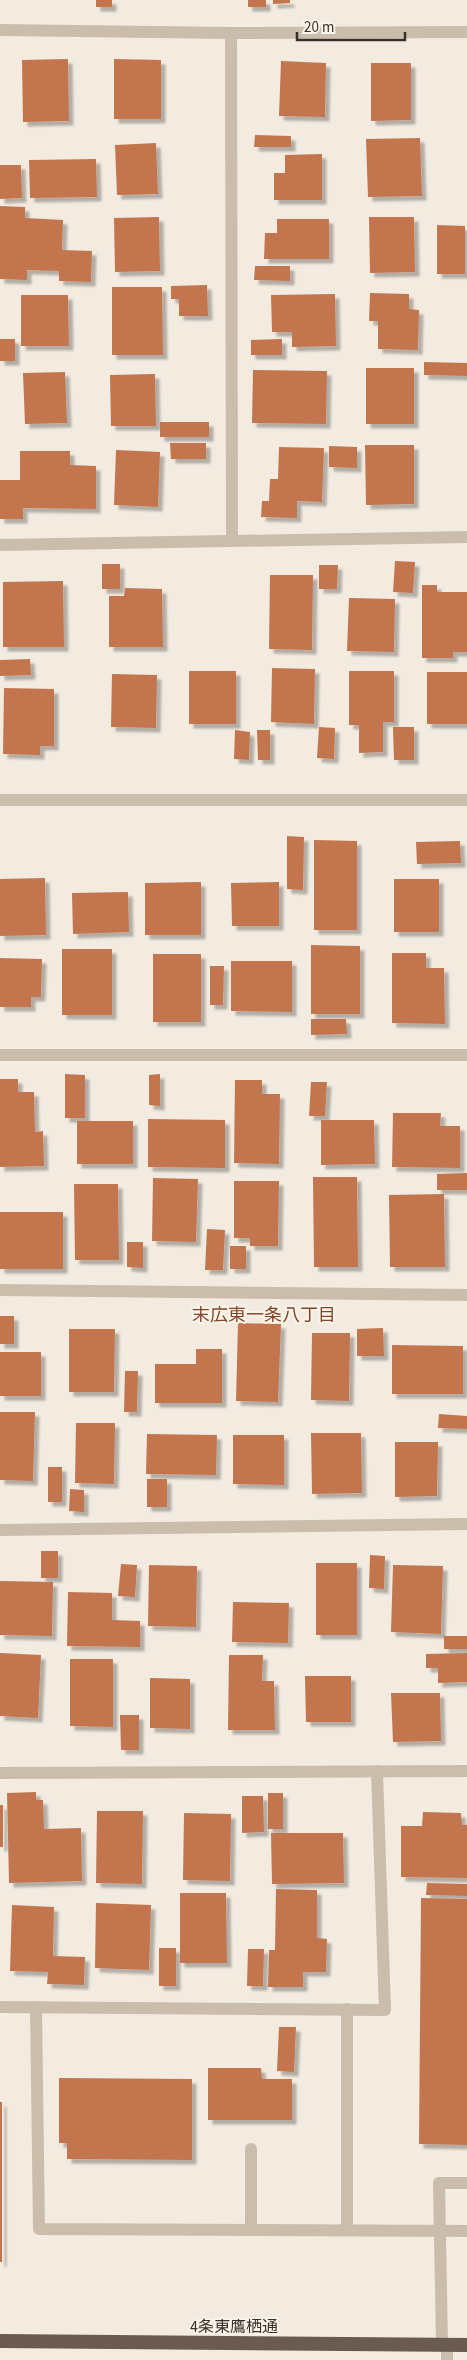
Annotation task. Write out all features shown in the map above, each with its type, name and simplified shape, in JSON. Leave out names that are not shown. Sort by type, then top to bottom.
[{"type":"highway","name":"4条東鷹栖通","points":[[0,2342],[467,2345]]},
{"type":"street","points":[[0,30],[230,33],[467,32]]},
{"type":"street","points":[[230,33],[232,541]]},
{"type":"street","points":[[0,544],[467,537]]},
{"type":"street","points":[[0,800],[467,800]]},
{"type":"street","points":[[0,1055],[467,1055]]},
{"type":"street","points":[[0,1290],[467,1295]]},
{"type":"street","points":[[0,1530],[467,1524]]},
{"type":"street","points":[[0,2007],[385,2010],[377,1771]]},
{"type":"street","points":[[0,1773],[467,1771]]},
{"type":"street","points":[[36,2007],[40,2229],[467,2231]]},
{"type":"street","points":[[347,2009],[348,2230]]},
{"type":"street","points":[[250,2150],[251,2230]]},
{"type":"street","points":[[447,2360],[439,2183],[467,2183]]},
{"type":"building","points":[[96,0],[112,0],[112,7],[96,7]]},
{"type":"building","points":[[248,0],[266,0],[266,7],[248,7]]},
{"type":"building","points":[[273,0],[290,0],[290,3],[273,4]]},
{"type":"building","points":[[68,59],[69,121],[23,122],[22,60]]},
{"type":"building","points":[[114,59],[161,60],[161,119],[114,119]]},
{"type":"building","points":[[281,61],[326,63],[325,117],[279,116]]},
{"type":"building","points":[[371,63],[411,63],[411,120],[371,121]]},
{"type":"building","points":[[255,135],[291,136],[291,147],[254,147]]},
{"type":"building","points":[[420,138],[422,196],[368,197],[366,139]]},
{"type":"building","points":[[156,143],[158,194],[117,195],[115,145]]},
{"type":"building","points":[[322,154],[322,200],[274,200],[274,173],[285,173],[285,155]]},
{"type":"building","points":[[96,159],[97,197],[30,198],[29,160]]},
{"type":"building","points":[[0,165],[21,165],[22,198],[0,199]]},
{"type":"building","points":[[0,206],[25,207],[25,218],[63,220],[62,250],[92,251],[91,282],[59,281],[59,271],[27,270],[27,280],[0,279]]},
{"type":"building","points":[[159,217],[160,271],[115,272],[114,218]]},
{"type":"building","points":[[369,217],[414,217],[415,272],[370,273]]},
{"type":"building","points":[[277,219],[329,219],[329,259],[264,259],[265,233],[277,233]]},
{"type":"building","points":[[437,225],[465,226],[465,274],[437,274]]},
{"type":"building","points":[[255,266],[290,266],[290,281],[254,280]]},
{"type":"building","points":[[207,285],[208,316],[179,316],[179,299],[171,299],[171,286]]},
{"type":"building","points":[[112,287],[162,287],[163,355],[112,355]]},
{"type":"building","points":[[370,293],[409,294],[409,309],[419,310],[418,350],[378,349],[378,321],[369,321]]},
{"type":"building","points":[[335,294],[336,346],[292,347],[292,332],[272,332],[271,295]]},
{"type":"building","points":[[21,295],[68,295],[69,346],[21,346]]},
{"type":"building","points":[[0,339],[15,339],[15,361],[0,361]]},
{"type":"building","points":[[282,339],[282,355],[251,355],[251,340]]},
{"type":"building","points":[[424,362],[467,363],[467,376],[424,375]]},
{"type":"building","points":[[366,368],[414,368],[414,424],[366,424]]},
{"type":"building","points":[[253,370],[327,371],[326,424],[252,423]]},
{"type":"building","points":[[65,372],[67,423],[25,424],[23,373]]},
{"type":"building","points":[[155,374],[156,426],[111,426],[110,375]]},
{"type":"building","points":[[160,422],[209,422],[209,437],[160,437]]},
{"type":"building","points":[[170,443],[206,443],[206,459],[171,459]]},
{"type":"building","points":[[365,445],[414,445],[414,504],[366,505]]},
{"type":"building","points":[[329,446],[357,447],[357,468],[329,467]]},
{"type":"building","points":[[279,447],[324,448],[322,502],[297,501],[297,518],[261,517],[262,501],[269,501],[270,479],[278,479]]},
{"type":"building","points":[[116,450],[160,452],[158,507],[114,505]]},
{"type":"building","points":[[20,451],[70,451],[70,465],[96,466],[96,509],[23,508],[23,519],[0,519],[0,480],[20,480]]},
{"type":"building","points":[[395,561],[415,562],[413,593],[393,592]]},
{"type":"building","points":[[102,564],[120,564],[120,589],[102,589]]},
{"type":"building","points":[[319,565],[338,565],[337,589],[319,589]]},
{"type":"building","points":[[270,575],[313,575],[312,650],[269,649]]},
{"type":"building","points":[[63,581],[64,647],[3,647],[3,582]]},
{"type":"building","points":[[422,585],[437,585],[437,592],[467,592],[467,652],[453,652],[453,658],[422,658]]},
{"type":"building","points":[[125,588],[162,589],[163,647],[109,647],[109,596],[124,596]]},
{"type":"building","points":[[349,598],[395,599],[394,652],[347,651]]},
{"type":"building","points":[[30,659],[31,675],[0,676],[0,660]]},
{"type":"building","points":[[272,668],[315,669],[314,724],[271,722]]},
{"type":"building","points":[[189,671],[236,671],[236,724],[189,724]]},
{"type":"building","points":[[349,671],[394,671],[394,722],[383,722],[383,752],[359,753],[359,725],[349,725]]},
{"type":"building","points":[[427,672],[467,672],[467,724],[427,724]]},
{"type":"building","points":[[112,674],[157,675],[156,728],[111,727]]},
{"type":"building","points":[[4,688],[54,689],[54,746],[40,746],[40,755],[3,754]]},
{"type":"building","points":[[319,727],[335,728],[334,759],[317,758]]},
{"type":"building","points":[[393,727],[414,727],[414,760],[394,760]]},
{"type":"building","points":[[235,730],[250,732],[249,760],[234,759]]},
{"type":"building","points":[[257,730],[270,730],[270,760],[258,760]]},
{"type":"building","points":[[287,836],[304,837],[303,890],[287,889]]},
{"type":"building","points":[[314,840],[357,841],[357,930],[314,930]]},
{"type":"building","points":[[460,841],[461,863],[417,864],[416,842]]},
{"type":"building","points":[[45,878],[46,935],[0,936],[0,879]]},
{"type":"building","points":[[394,879],[439,879],[439,932],[394,932]]},
{"type":"building","points":[[201,882],[201,935],[145,935],[145,883]]},
{"type":"building","points":[[279,882],[279,926],[232,926],[231,883]]},
{"type":"building","points":[[128,892],[129,932],[73,934],[72,893]]},
{"type":"building","points":[[311,945],[360,946],[360,1014],[311,1014]]},
{"type":"building","points":[[62,949],[112,949],[112,1015],[62,1015]]},
{"type":"building","points":[[392,953],[426,953],[426,968],[444,968],[445,1024],[392,1023]]},
{"type":"building","points":[[153,954],[201,954],[201,1022],[153,1022]]},
{"type":"building","points":[[0,958],[42,959],[41,997],[31,997],[31,1007],[0,1007]]},
{"type":"building","points":[[231,961],[292,961],[292,1012],[231,1011]]},
{"type":"building","points":[[210,966],[224,966],[223,1005],[210,1005]]},
{"type":"building","points":[[311,1019],[346,1019],[347,1034],[311,1035]]},
{"type":"building","points":[[65,1074],[85,1075],[85,1118],[65,1118]]},
{"type":"building","points":[[160,1074],[160,1106],[149,1105],[149,1075]]},
{"type":"building","points":[[0,1079],[18,1079],[18,1092],[34,1092],[35,1132],[43,1131],[44,1166],[0,1167]]},
{"type":"building","points":[[235,1080],[262,1080],[262,1094],[280,1094],[279,1164],[234,1163]]},
{"type":"building","points":[[311,1082],[327,1082],[325,1116],[309,1116]]},
{"type":"building","points":[[393,1113],[441,1113],[440,1126],[460,1126],[460,1168],[392,1167]]},
{"type":"building","points":[[148,1119],[225,1120],[225,1168],[148,1167]]},
{"type":"building","points":[[321,1120],[374,1120],[375,1164],[321,1165]]},
{"type":"building","points":[[77,1121],[133,1121],[133,1164],[77,1164]]},
{"type":"building","points":[[467,1173],[467,1190],[437,1190],[437,1174]]},
{"type":"building","points":[[313,1177],[357,1177],[358,1267],[314,1267]]},
{"type":"building","points":[[153,1178],[198,1179],[196,1242],[152,1241]]},
{"type":"building","points":[[234,1181],[279,1181],[278,1246],[250,1246],[250,1238],[234,1238]]},
{"type":"building","points":[[74,1184],[118,1184],[119,1260],[75,1260]]},
{"type":"building","points":[[444,1194],[445,1267],[390,1267],[389,1195]]},
{"type":"building","points":[[0,1212],[63,1212],[63,1269],[0,1269]]},
{"type":"building","points":[[207,1229],[225,1230],[223,1270],[205,1270]]},
{"type":"building","points":[[127,1242],[143,1242],[143,1268],[127,1267]]},
{"type":"building","points":[[230,1246],[246,1246],[246,1269],[230,1269]]},
{"type":"building","points":[[0,1316],[14,1316],[14,1344],[0,1344]]},
{"type":"building","points":[[238,1323],[281,1324],[278,1402],[236,1401]]},
{"type":"building","points":[[383,1328],[384,1356],[357,1356],[357,1329]]},
{"type":"building","points":[[69,1329],[115,1329],[114,1392],[69,1392]]},
{"type":"building","points":[[312,1333],[350,1333],[349,1401],[311,1400]]},
{"type":"building","points":[[392,1345],[463,1346],[463,1394],[392,1394]]},
{"type":"building","points":[[196,1349],[222,1349],[222,1403],[155,1403],[155,1364],[196,1364]]},
{"type":"building","points":[[0,1352],[41,1352],[41,1396],[0,1396]]},
{"type":"building","points":[[125,1371],[138,1371],[137,1412],[124,1412]]},
{"type":"building","points":[[0,1412],[35,1412],[33,1481],[0,1480]]},
{"type":"building","points":[[439,1414],[467,1416],[467,1429],[438,1428]]},
{"type":"building","points":[[76,1423],[115,1423],[114,1484],[75,1483]]},
{"type":"building","points":[[311,1433],[361,1433],[362,1493],[312,1494]]},
{"type":"building","points":[[147,1434],[217,1435],[216,1475],[146,1474]]},
{"type":"building","points":[[233,1435],[284,1435],[284,1485],[233,1484]]},
{"type":"building","points":[[395,1442],[438,1442],[437,1496],[395,1497]]},
{"type":"building","points":[[48,1467],[62,1467],[62,1502],[48,1502]]},
{"type":"building","points":[[147,1479],[167,1479],[167,1507],[147,1507]]},
{"type":"building","points":[[70,1489],[84,1490],[84,1512],[69,1511]]},
{"type":"building","points":[[41,1551],[58,1551],[58,1578],[41,1578]]},
{"type":"building","points":[[370,1555],[385,1556],[384,1589],[369,1588]]},
{"type":"building","points":[[316,1563],[357,1563],[357,1635],[316,1635]]},
{"type":"building","points":[[121,1564],[137,1565],[135,1597],[118,1596]]},
{"type":"building","points":[[149,1565],[197,1566],[196,1627],[148,1626]]},
{"type":"building","points":[[393,1565],[443,1566],[441,1634],[391,1632]]},
{"type":"building","points":[[0,1581],[53,1582],[52,1636],[0,1635]]},
{"type":"building","points":[[68,1592],[112,1593],[112,1620],[140,1621],[140,1647],[67,1646]]},
{"type":"building","points":[[233,1602],[289,1603],[288,1643],[232,1642]]},
{"type":"building","points":[[444,1636],[467,1636],[467,1649],[444,1649]]},
{"type":"building","points":[[0,1653],[41,1655],[38,1718],[0,1716]]},
{"type":"building","points":[[467,1653],[467,1682],[438,1683],[438,1668],[426,1668],[426,1654]]},
{"type":"building","points":[[229,1655],[263,1655],[262,1681],[274,1681],[275,1730],[228,1730]]},
{"type":"building","points":[[70,1659],[113,1659],[113,1727],[70,1726]]},
{"type":"building","points":[[305,1676],[351,1676],[351,1722],[306,1722]]},
{"type":"building","points":[[150,1678],[190,1679],[190,1729],[150,1728]]},
{"type":"building","points":[[391,1693],[440,1693],[441,1741],[393,1742]]},
{"type":"building","points":[[120,1715],[139,1715],[139,1750],[121,1750]]},
{"type":"building","points":[[36,1792],[36,1800],[43,1800],[44,1829],[81,1828],[82,1881],[9,1883],[7,1793]]},
{"type":"building","points":[[268,1793],[283,1793],[283,1829],[268,1829]]},
{"type":"building","points":[[242,1796],[263,1796],[264,1832],[242,1833]]},
{"type":"building","points":[[0,1805],[3,1805],[3,1847],[0,1847]]},
{"type":"building","points":[[97,1811],[143,1811],[142,1884],[96,1883]]},
{"type":"building","points":[[423,1812],[461,1813],[462,1825],[467,1825],[467,1878],[401,1877],[401,1826],[422,1826]]},
{"type":"building","points":[[184,1813],[231,1814],[230,1881],[183,1880]]},
{"type":"building","points":[[271,1833],[343,1833],[344,1883],[272,1884]]},
{"type":"building","points":[[427,1883],[467,1884],[467,1896],[426,1895]]},
{"type":"building","points":[[276,1889],[317,1890],[317,1938],[327,1939],[326,1972],[303,1972],[303,1987],[268,1987],[269,1950],[275,1950]]},
{"type":"building","points":[[180,1893],[226,1893],[227,1963],[180,1963]]},
{"type":"building","points":[[421,1898],[467,1899],[467,2145],[419,2144]]},
{"type":"building","points":[[96,1903],[151,1905],[149,1970],[95,1968]]},
{"type":"building","points":[[12,1905],[54,1907],[53,1956],[85,1957],[84,1985],[47,1984],[48,1972],[10,1971]]},
{"type":"building","points":[[159,1948],[176,1948],[176,1986],[159,1986]]},
{"type":"building","points":[[248,1949],[264,1949],[263,1986],[247,1986]]},
{"type":"building","points":[[279,2027],[296,2027],[294,2072],[277,2071]]},
{"type":"building","points":[[208,2068],[261,2068],[262,2079],[292,2079],[292,2120],[208,2120]]},
{"type":"building","points":[[59,2078],[192,2079],[192,2160],[67,2159],[67,2143],[59,2143]]},
{"type":"building","points":[[0,2102],[2,2102],[2,2262],[0,2262]]},
{"type":"district","name":"末広東一条八丁目","points":[[264,1315]]}]
